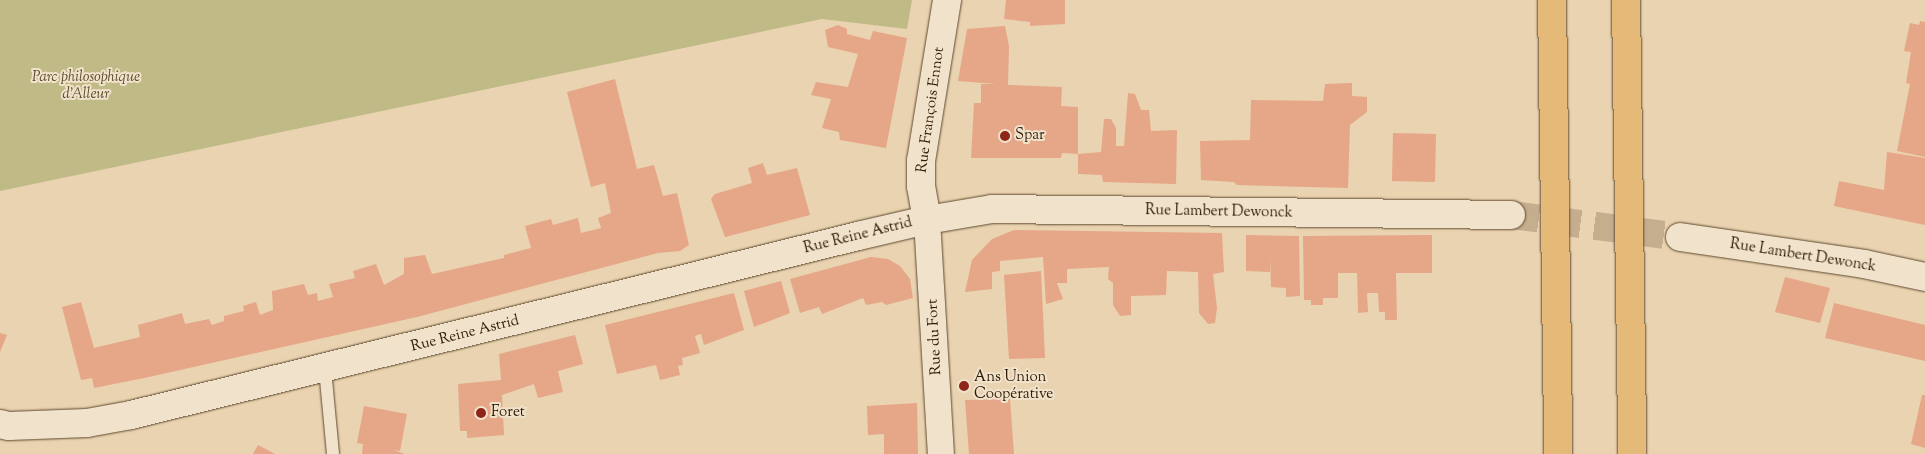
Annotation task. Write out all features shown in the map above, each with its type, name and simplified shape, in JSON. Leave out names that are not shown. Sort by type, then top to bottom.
[{"type":"highway","points":[[1552,0],[1558,454]]},
{"type":"highway","points":[[1626,0],[1632,454]]},
{"type":"street","name":"Rue François Ennot","points":[[927,220],[921,186],[921,161],[947,0]]},
{"type":"street","name":"Rue Lambert Dewonck","points":[[927,220],[992,209],[1511,215]]},
{"type":"street","name":"Rue Reine Astrid","points":[[0,424],[9,426],[96,421],[325,369],[927,220]]},
{"type":"street","name":"Rue du Fort","points":[[927,220],[941,454]]},
{"type":"street","name":"Rue Lambert Dewonck","points":[[1680,237],[1864,264],[1925,277]]},
{"type":"lane","points":[[325,369],[333,454]]},
{"type":"green space","name":"Parc philosophique d'Alleur","points":[[0,0],[912,0],[907,29],[822,19],[0,191]]},
{"type":"building","points":[[1006,0],[1065,0],[1065,24],[1030,26],[1030,22],[1004,19]]},
{"type":"building","points":[[1920,21],[1925,22],[1925,157],[1897,151],[1910,84],[1906,83],[1911,52],[1904,51],[1910,23],[1919,25]]},
{"type":"building","points":[[838,25],[847,29],[847,34],[870,40],[873,31],[907,38],[886,148],[840,140],[839,132],[822,128],[831,99],[811,95],[816,82],[848,87],[858,54],[828,47],[825,30]]},
{"type":"building","points":[[1005,26],[1009,46],[1008,85],[1062,87],[1061,106],[1078,107],[1078,154],[1062,153],[1061,158],[971,158],[974,103],[981,103],[981,84],[996,84],[958,81],[967,29]]},
{"type":"building","points":[[615,79],[637,169],[654,165],[663,196],[677,193],[689,245],[680,251],[658,253],[417,317],[149,377],[94,388],[92,378],[81,380],[62,307],[81,302],[94,348],[140,337],[138,325],[182,313],[185,324],[209,319],[212,325],[224,321],[224,316],[244,311],[243,306],[256,302],[260,315],[273,310],[272,291],[304,284],[308,295],[317,293],[318,301],[333,297],[329,284],[355,278],[353,271],[376,264],[384,285],[404,274],[404,258],[425,255],[432,274],[504,258],[504,255],[531,248],[525,226],[551,219],[553,225],[578,218],[581,233],[601,228],[598,218],[611,213],[605,183],[591,187],[567,92]]},
{"type":"building","points":[[1352,83],[1352,96],[1367,97],[1367,112],[1350,125],[1348,188],[1237,185],[1234,182],[1201,180],[1200,141],[1250,140],[1251,100],[1323,101],[1325,84]]},
{"type":"building","points":[[1128,93],[1135,94],[1141,110],[1149,110],[1151,131],[1177,130],[1176,184],[1103,182],[1102,175],[1078,174],[1078,154],[1101,152],[1104,119],[1111,119],[1116,128],[1116,146],[1124,146]]},
{"type":"building","points":[[1393,133],[1436,134],[1435,182],[1392,181]]},
{"type":"building","points":[[1887,152],[1925,158],[1925,225],[1834,206],[1839,181],[1884,190]]},
{"type":"building","points":[[763,163],[767,175],[797,168],[810,215],[725,237],[711,199],[715,194],[752,183],[748,168]]},
{"type":"building","points":[[1014,230],[1222,233],[1224,272],[1213,274],[1217,308],[1215,323],[1208,324],[1199,313],[1198,272],[1167,271],[1166,295],[1131,296],[1131,315],[1120,316],[1113,305],[1113,283],[1108,279],[1109,267],[1067,269],[1067,283],[1057,283],[1063,299],[1046,304],[1043,257],[1000,261],[1000,271],[992,272],[992,289],[965,292],[972,260],[992,239]]},
{"type":"building","points":[[1246,235],[1299,236],[1300,296],[1286,297],[1286,288],[1271,287],[1270,256],[1270,272],[1246,271]]},
{"type":"building","points":[[1432,235],[1432,273],[1396,273],[1397,320],[1385,320],[1385,312],[1379,312],[1378,293],[1367,293],[1368,312],[1358,313],[1357,273],[1338,273],[1338,298],[1323,298],[1323,305],[1311,305],[1311,300],[1304,300],[1303,236]]},
{"type":"building","points":[[871,257],[888,259],[900,266],[910,279],[913,298],[886,305],[882,302],[866,305],[863,298],[822,314],[819,307],[800,313],[790,279]]},
{"type":"building","points":[[1041,271],[1045,358],[1009,359],[1004,275]]},
{"type":"building","points":[[1785,277],[1830,288],[1820,323],[1775,312]]},
{"type":"building","points":[[781,281],[790,313],[754,327],[744,291]]},
{"type":"building","points":[[734,293],[744,330],[704,345],[701,334],[695,336],[700,353],[682,358],[683,365],[678,366],[680,375],[660,380],[656,365],[617,374],[605,325]]},
{"type":"building","points":[[1834,303],[1925,325],[1925,361],[1825,338]]},
{"type":"building","points":[[0,333],[7,335],[0,352]]},
{"type":"building","points":[[575,335],[583,364],[558,371],[563,392],[538,398],[534,384],[502,395],[504,435],[467,438],[467,431],[460,431],[458,384],[501,380],[499,354]]},
{"type":"building","points":[[1922,395],[1925,395],[1925,448],[1911,444]]},
{"type":"building","points":[[1010,399],[1014,454],[969,454],[965,400]]},
{"type":"building","points":[[917,403],[918,454],[884,454],[884,434],[868,435],[867,406]]},
{"type":"building","points":[[364,406],[407,414],[400,451],[393,450],[405,454],[362,454],[363,444],[357,443]]},
{"type":"building","points":[[258,445],[275,454],[253,454]]},
{"type":"tunnel","points":[[1511,215],[1680,237]]},
{"type":"place","name":"Spar","points":[[1005,136]]},
{"type":"place","name":"Ans Union Coopérative","points":[[964,386]]},
{"type":"place","name":"Foret","points":[[481,413]]}]
